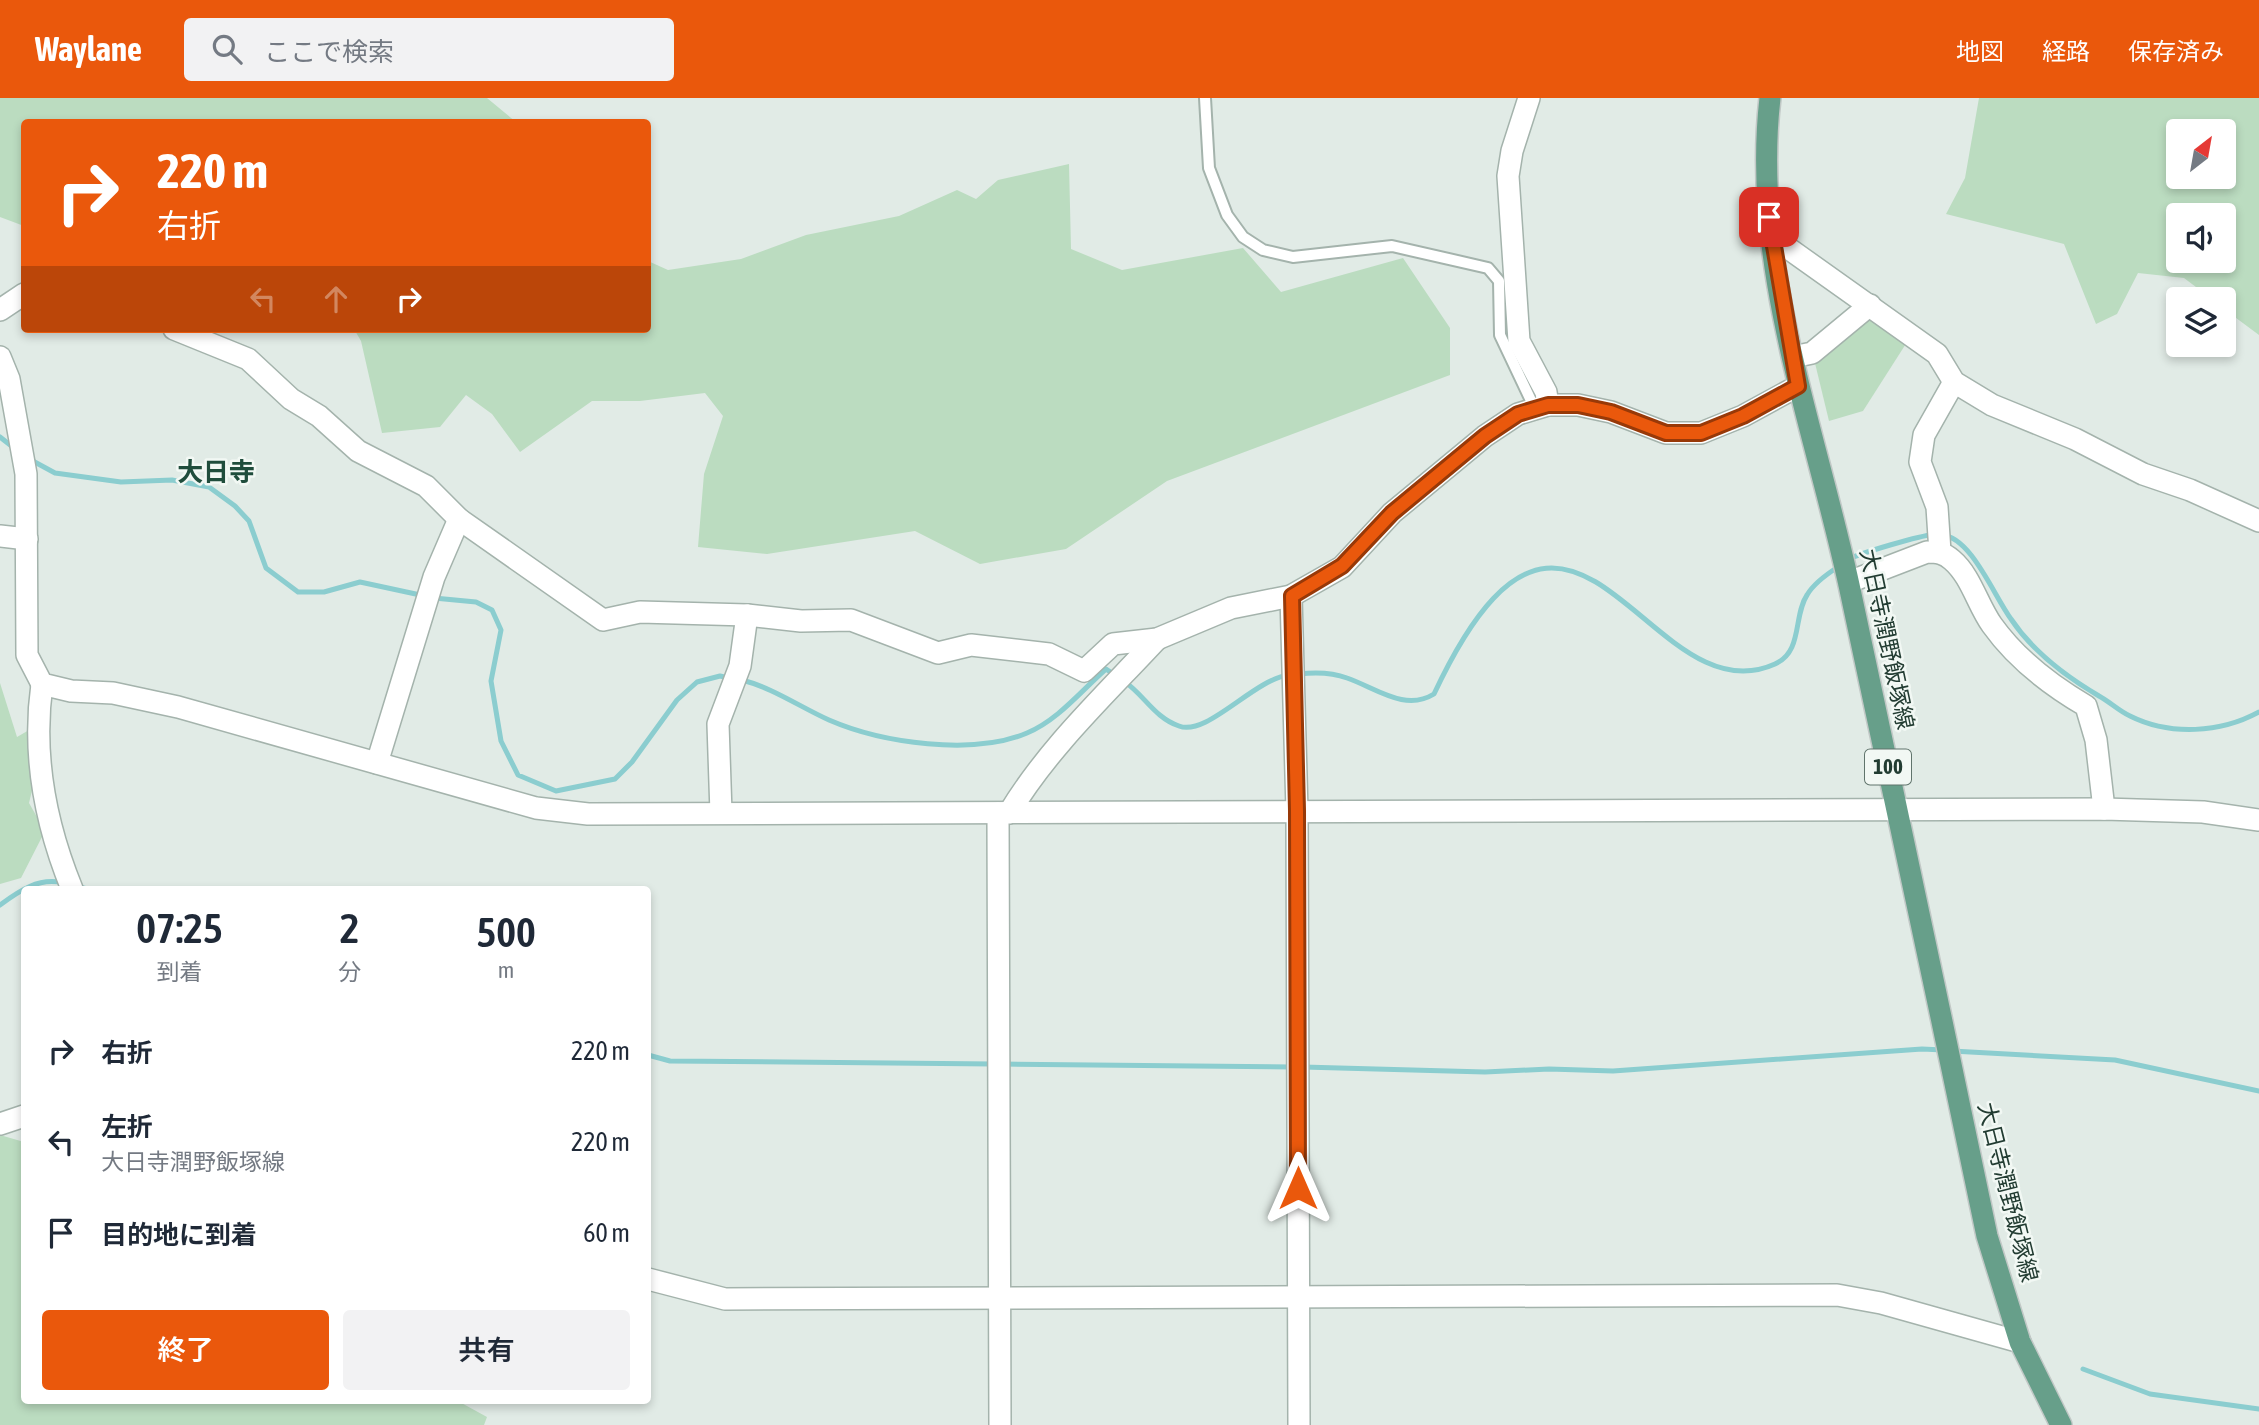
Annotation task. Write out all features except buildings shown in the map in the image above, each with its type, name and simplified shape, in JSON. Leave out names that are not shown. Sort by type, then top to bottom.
[{"type":"main road","name":"大日寺潤野飯塚線","points":[[1770,98],[1765,180],[1771,236],[1798,386],[1849,582],[1987,1236],[2020,1342],[2061,1425]]},
{"type":"street","points":[[1529,98],[1512,151],[1508,176],[1519,341],[1546,392],[1542,407]]},
{"type":"street","points":[[1771,236],[1937,354],[1954,382],[1992,405],[2075,439],[2143,474],[2190,490],[2259,521]]},
{"type":"street","points":[[0,310],[21,296]]},
{"type":"street","points":[[1793,357],[1812,353],[1870,305]]},
{"type":"street","points":[[184,333],[248,359],[291,398],[319,416],[358,452],[426,486],[459,519],[603,620],[639,612],[747,615],[802,621],[851,620],[938,653],[971,645],[1049,654],[1084,671],[1113,644],[1157,639],[1231,608],[1292,596],[1342,566],[1392,513],[1485,436],[1518,414],[1542,407],[1578,405],[1611,412],[1666,433],[1701,433],[1743,416],[1798,386]]},
{"type":"street","points":[[0,357],[9,379],[26,474],[27,655],[42,684],[36,726],[39,766],[60,858],[71,886]]},
{"type":"street","points":[[1940,552],[1937,507],[1920,462],[1924,435],[1954,382]]},
{"type":"street","points":[[377,763],[434,577],[459,519]]},
{"type":"street","points":[[0,536],[27,538]]},
{"type":"street","points":[[1849,582],[1927,552],[1940,552],[1954,561],[1991,624],[2008,645],[2048,683],[2086,706],[2096,740],[2104,808]]},
{"type":"street","points":[[1292,596],[1297,811],[1299,1425]]},
{"type":"street","points":[[721,813],[718,724],[740,666],[747,615]]},
{"type":"street","points":[[1000,1425],[998,1298],[1003,813],[1056,747],[1157,639]]},
{"type":"street","points":[[42,684],[71,691],[113,693],[178,708],[536,808],[588,814],[1897,811],[2104,808],[2203,812],[2259,820]]},
{"type":"street","points":[[0,1124],[21,1117]]},
{"type":"street","points":[[651,1280],[725,1300],[1837,1295],[1881,1303],[2020,1342]]},
{"type":"lane","points":[[1205,98],[1209,168],[1227,215],[1243,237],[1263,250],[1293,257],[1392,246],[1488,268],[1499,281],[1500,335],[1542,407]]},
{"type":"green space","points":[[0,98],[487,98],[512,119],[21,119],[21,225],[0,217]]},
{"type":"green space","points":[[1979,98],[2259,98],[2259,335],[2236,318],[2236,287],[2196,287],[2184,278],[2138,273],[2117,314],[2096,324],[2064,244],[1946,214],[1965,178]]},
{"type":"green space","points":[[1069,164],[1071,249],[1122,270],[1243,248],[1281,292],[1403,258],[1450,328],[1450,375],[1167,481],[1066,549],[980,564],[915,531],[767,554],[698,547],[704,474],[723,416],[705,393],[640,401],[592,401],[520,452],[492,414],[466,395],[440,427],[382,433],[361,341],[356,333],[651,333],[651,262],[668,270],[741,259],[806,235],[899,216],[957,190],[976,199],[998,180]]},
{"type":"green space","points":[[1868,315],[1909,339],[1863,411],[1829,421],[1814,359]]},
{"type":"green space","points":[[0,683],[17,737],[36,726],[29,762],[36,774],[29,803],[45,831],[21,878],[0,884]]},
{"type":"green space","points":[[0,1135],[21,1141],[21,1404],[463,1404],[487,1417],[484,1425],[0,1425]]},
{"type":"waterway","points":[[0,437],[14,448]]},
{"type":"waterway","points":[[31,460],[55,473],[121,482],[172,480],[209,487],[235,506],[249,521],[266,568],[298,592],[324,592],[360,582],[425,596]]},
{"type":"waterway","points":[[1849,559],[1933,535]]},
{"type":"waterway","points":[[1942,535],[1953,538],[1972,556],[2011,619],[2040,653],[2074,680],[2126,714],[2162,727],[2195,729],[2228,724],[2259,712]]},
{"type":"waterway","points":[[1299,674],[1335,675],[1390,696],[1423,699],[1434,694],[1483,610],[1527,573],[1569,570],[1608,590],[1687,652],[1729,670],[1775,664],[1790,651],[1807,595],[1817,583],[1838,567]]},
{"type":"waterway","points":[[434,598],[476,602],[492,610],[501,630],[491,681],[501,741],[518,775],[556,791],[615,779],[632,762],[677,700],[697,682],[720,676],[729,678]]},
{"type":"waterway","points":[[742,680],[851,728],[901,740],[955,745],[981,744],[1027,733],[1059,713],[1106,669],[1116,676]]},
{"type":"waterway","points":[[1125,682],[1163,718],[1179,726],[1190,727],[1217,716],[1261,686],[1289,675]]},
{"type":"waterway","points":[[33,886],[46,882],[63,883]]},
{"type":"waterway","points":[[0,905],[21,891]]},
{"type":"waterway","points":[[1303,1067],[1485,1072],[1549,1069],[1613,1071],[1922,1049],[1943,1050]]},
{"type":"waterway","points":[[1952,1051],[2115,1060],[2259,1091]]},
{"type":"waterway","points":[[651,1056],[670,1061],[993,1064]]},
{"type":"waterway","points":[[1003,1064],[1293,1067]]},
{"type":"waterway","points":[[2083,1369],[2150,1394],[2259,1409]]},
{"type":"district","name":"大日寺","points":[[216,472]]},
{"type":"route","points":[[1298,1188],[1297,811],[1292,596],[1342,566],[1392,513],[1427,487],[1485,436],[1518,414],[1548,405],[1578,405],[1611,412],[1666,433],[1701,433],[1743,416],[1798,386],[1769,217]]}]
